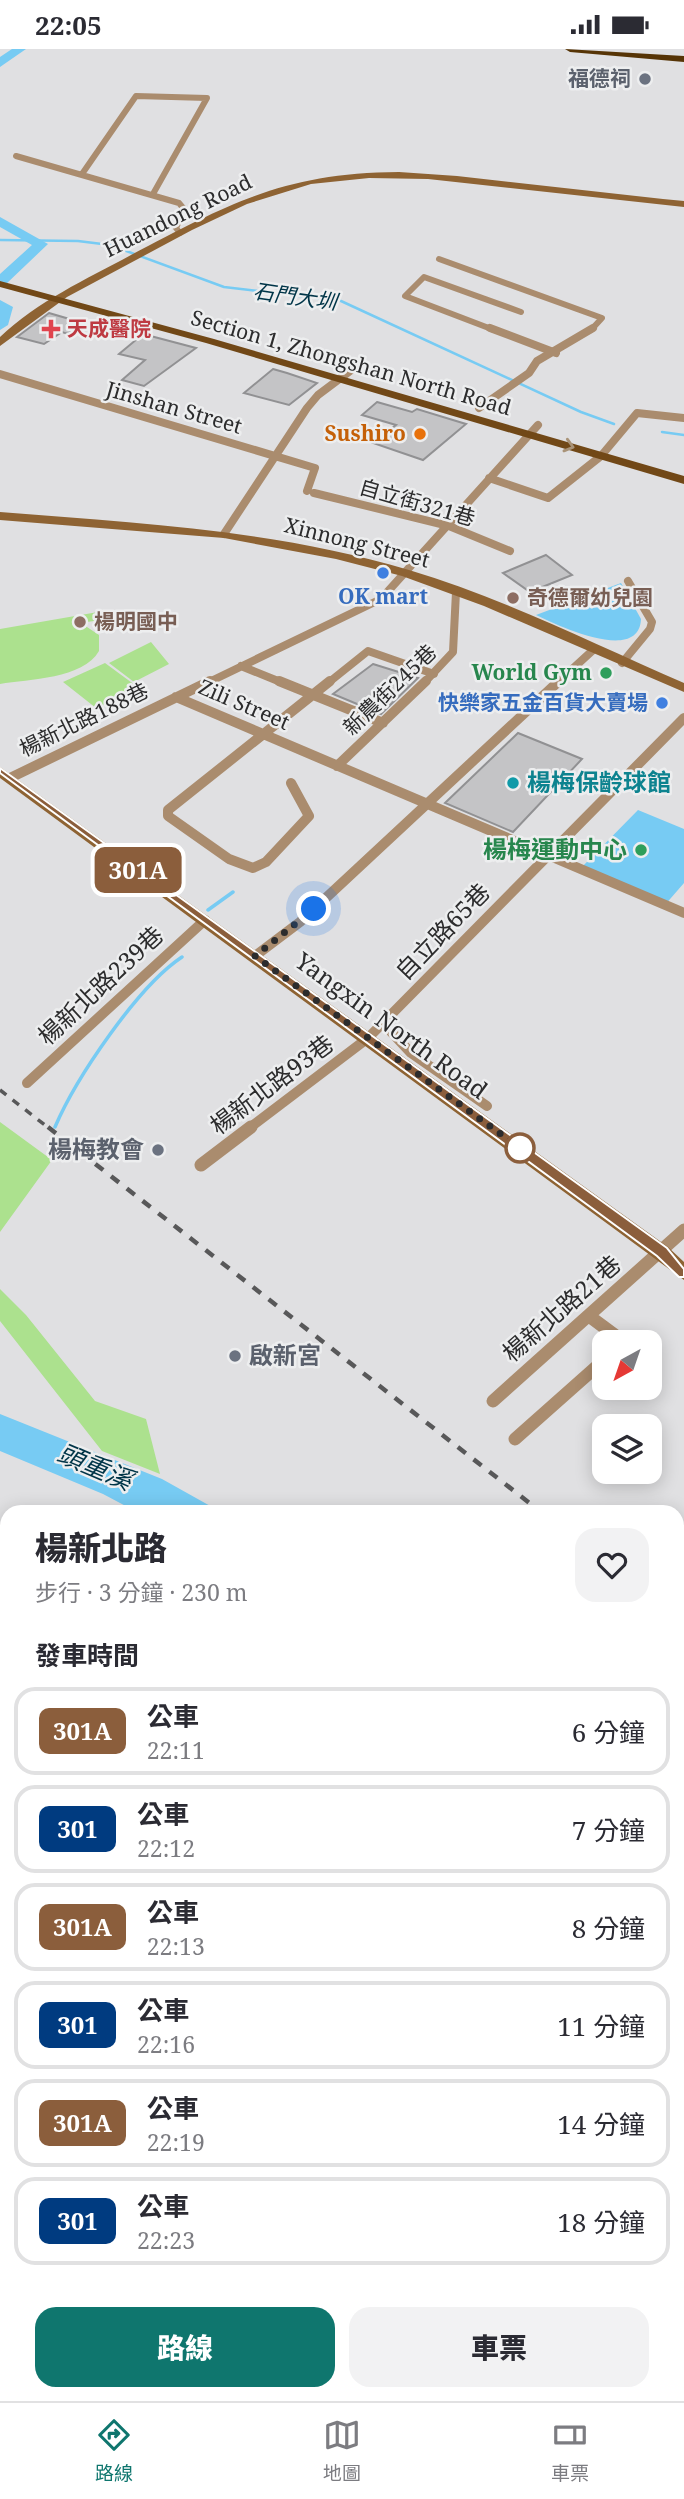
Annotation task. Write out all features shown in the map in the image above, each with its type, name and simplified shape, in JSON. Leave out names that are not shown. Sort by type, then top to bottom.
[{"type":"highway","points":[[570,49],[684,59]]},
{"type":"highway","points":[[663,49],[684,52]]},
{"type":"main road","points":[[0,275],[7,283]]},
{"type":"main road","name":"Section 1, Zhongshan North Road","points":[[7,283],[68,293],[538,425],[684,480]]},
{"type":"main road","name":"Section 1, Zhongshan North Road","points":[[7,283],[529,435],[684,467]]},
{"type":"street","points":[[82,174],[136,96],[207,98],[153,194]]},
{"type":"street","points":[[16,156],[153,194],[183,205],[176,228],[180,233]]},
{"type":"street","name":"Huandong Road","points":[[0,343],[32,314],[56,299],[223,211],[282,188],[353,177],[441,177],[684,204]]},
{"type":"street","points":[[439,259],[602,318],[588,333],[556,353],[537,361],[523,378],[479,408]]},
{"type":"street","points":[[521,312],[424,277],[405,296],[556,353]]},
{"type":"street","points":[[224,534],[312,402],[350,371]]},
{"type":"street","name":"Jinshan Street","points":[[0,375],[315,468],[310,492]]},
{"type":"street","points":[[489,478],[548,498],[605,451],[638,413],[684,418]]},
{"type":"street","name":"Zili Street","points":[[176,697],[381,599],[538,425]]},
{"type":"street","name":"自立街321巷","points":[[310,492],[449,526],[510,551]]},
{"type":"street","name":"Xinnong Street","points":[[0,516],[224,534],[303,547],[406,573],[456,591],[684,688]]},
{"type":"street","points":[[622,663],[652,622],[628,581]]},
{"type":"street","name":"新農街245巷","points":[[337,766],[434,674],[453,652],[456,591]]},
{"type":"street","points":[[291,783],[309,816],[266,862],[253,868],[229,859],[168,816],[168,810],[368,651],[434,674]]},
{"type":"street","points":[[255,956],[300,922],[593,651]]},
{"type":"street","points":[[241,666],[383,723]]},
{"type":"street","name":"Zili Street","points":[[176,697],[684,913]]},
{"type":"street","name":"楊新北路188巷","points":[[5,774],[176,697]]},
{"type":"street","name":"自立路65巷","points":[[368,1038],[684,718]]},
{"type":"street","name":"Yangxin North Road","points":[[5,774],[662,1252],[684,1273]]},
{"type":"street","name":"楊新北路239巷","points":[[27,1083],[205,920]]},
{"type":"street","points":[[383,1023],[411,1053],[487,1107]]},
{"type":"street","name":"楊新北路93巷","points":[[201,1165],[368,1038]]},
{"type":"street","name":"楊新北路21巷","points":[[493,1401],[684,1230]]},
{"type":"street","points":[[589,1316],[608,1330]]},
{"type":"street","points":[[515,1439],[592,1371]]},
{"type":"green space","points":[[98,612],[100,620],[81,623],[99,635],[99,651],[91,660],[81,667],[54,676],[0,684],[0,629]]},
{"type":"green space","points":[[151,642],[169,664],[134,682],[109,663]]},
{"type":"green space","points":[[105,663],[139,688],[96,708],[63,682]]},
{"type":"green space","points":[[0,1122],[52,1160],[0,1232]]},
{"type":"green space","points":[[0,1289],[26,1315],[95,1401],[146,1419],[160,1474],[102,1451],[0,1321]]},
{"type":"water","points":[[621,583],[641,619],[637,632],[626,639],[595,638],[536,615]]},
{"type":"water","name":"楊梅運動中心","points":[[638,810],[684,829],[684,883],[664,906],[578,871]]},
{"type":"water","name":"頭重溪","points":[[0,1414],[162,1479],[208,1505],[124,1505],[0,1451]]},
{"type":"building","name":"天成醫院","points":[[49,313],[83,323],[68,334],[62,332],[44,344],[17,337]]},
{"type":"building","points":[[143,334],[196,348],[144,386],[122,380],[145,360],[119,354]]},
{"type":"building","points":[[273,369],[317,383],[289,405],[244,393]]},
{"type":"building","name":"Sushiro","points":[[377,402],[412,412],[417,409],[466,424],[423,460],[373,443],[396,425],[362,415]]},
{"type":"building","points":[[546,555],[572,575],[530,592],[503,573]]},
{"type":"building","points":[[373,664],[418,678],[381,714],[333,694]]},
{"type":"building","name":"楊梅保齡球館","points":[[518,733],[582,759],[513,832],[445,803]]},
{"type":"waterway","points":[[0,63],[20,49]]},
{"type":"waterway","points":[[0,221],[30,238]]},
{"type":"waterway","name":"石門大圳","points":[[0,240],[78,241],[110,245],[224,287],[341,301],[581,412],[614,424]]},
{"type":"waterway","points":[[0,282],[41,244],[36,241]]},
{"type":"waterway","points":[[0,305],[5,307],[0,325]]},
{"type":"waterway","name":"石門大圳","points":[[662,432],[684,435]]},
{"type":"waterway","points":[[208,910],[233,892]]},
{"type":"waterway","points":[[55,1127],[78,1084],[110,1035],[147,989],[182,957]]},
{"type":"railway","points":[[0,1090],[50,1129]]},
{"type":"railway","points":[[48,1127],[532,1505]]},
{"type":"bus line","name":"301A","points":[[0,771],[567,1182],[662,1252],[684,1273]]},
{"type":"place","name":"福德祠","points":[[645,79]]},
{"type":"place","name":"天成醫院","points":[[51,329]]},
{"type":"place","name":"Sushiro","points":[[420,434]]},
{"type":"place","name":"OK mart","points":[[383,573]]},
{"type":"place","name":"奇德爾幼兒園","points":[[513,598]]},
{"type":"place","name":"楊明國中","points":[[80,622]]},
{"type":"place","name":"World Gym","points":[[606,673]]},
{"type":"place","name":"快樂家五金百貨大賣場","points":[[662,703]]},
{"type":"place","name":"楊梅保齡球館","points":[[513,783]]},
{"type":"place","name":"楊梅運動中心","points":[[641,850]]},
{"type":"place","name":"楊梅教會","points":[[158,1150]]},
{"type":"place","name":"啟新宮","points":[[235,1356]]},
{"type":"route","points":[[314,909],[255,956],[523,1150],[520,1148]]}]
